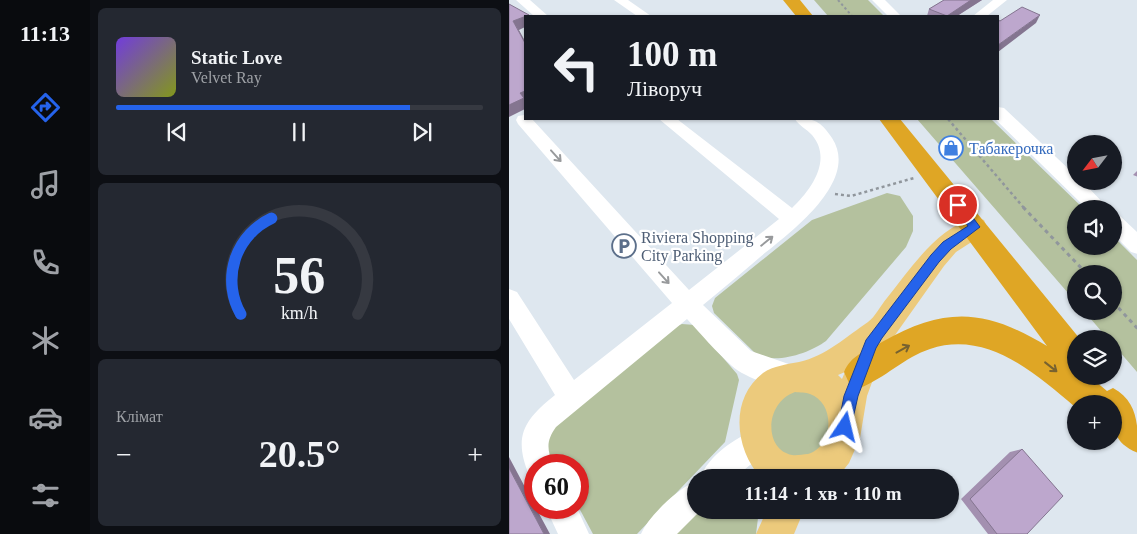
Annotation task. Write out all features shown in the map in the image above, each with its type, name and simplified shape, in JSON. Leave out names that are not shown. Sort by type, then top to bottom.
[{"type":"highway","points":[[791,0],[804,15]]},
{"type":"highway","points":[[890,120],[1067,346]]},
{"type":"highway","points":[[860,372],[926,335],[954,329],[978,330],[999,336],[1030,351],[1086,395]]},
{"type":"highway","points":[[1122,417],[1137,437]]},
{"type":"highway","points":[[1122,424],[1137,437]]},
{"type":"main road","points":[[819,469],[837,451],[845,427],[851,396],[871,344],[884,324],[941,252],[975,227]]},
{"type":"main road","points":[[779,469],[771,464],[761,448],[764,396],[781,381],[797,377],[849,355],[884,324]]},
{"type":"main road","points":[[797,377],[821,382],[837,396],[842,405],[845,427]]},
{"type":"main road","points":[[774,519],[774,534]]},
{"type":"main road","points":[[774,534],[782,519]]},
{"type":"street","points":[[522,0],[541,15]]},
{"type":"street","points":[[620,0],[643,15]]},
{"type":"street","points":[[877,0],[894,15]]},
{"type":"street","points":[[980,15],[1001,0]]},
{"type":"street","points":[[999,113],[1090,200]]},
{"type":"street","points":[[668,120],[793,219]]},
{"type":"street","points":[[535,454],[532,444],[536,431],[547,418],[807,207],[821,189],[830,167],[829,149],[821,133],[804,120]]},
{"type":"street","points":[[519,122],[688,304],[742,359],[765,370],[797,377]]},
{"type":"street","points":[[1122,231],[1137,246]]},
{"type":"street","points":[[509,300],[571,398]]},
{"type":"street","points":[[724,469],[744,450],[761,448],[753,386],[742,359]]},
{"type":"street","points":[[656,534],[687,504]]},
{"type":"street","points":[[566,519],[574,534]]},
{"type":"path","points":[[838,0],[851,15]]},
{"type":"path","points":[[949,120],[1016,200],[1078,265]]},
{"type":"path","points":[[821,189],[837,195],[851,196],[932,172]]},
{"type":"path","points":[[1122,312],[1137,329]]},
{"type":"green space","points":[[814,0],[868,0],[883,15],[827,15]]},
{"type":"green space","points":[[918,120],[992,120],[1075,200],[1067,200],[1067,255],[1122,255],[1122,245],[1137,260],[1137,372],[1122,354],[1122,330],[1100,330],[1092,320],[1122,320],[1122,265],[1067,265],[1067,292]]},
{"type":"green space","points":[[887,193],[900,196],[913,216],[913,231],[906,247],[826,341],[811,350],[792,356],[782,358],[764,357],[756,354],[714,313],[712,306],[715,298],[812,220]]},
{"type":"green space","points":[[682,324],[695,325],[737,374],[739,380],[725,442],[699,469],[687,469],[687,482],[637,534],[593,534],[585,519],[589,519],[589,454],[549,454],[547,451],[548,432],[674,327]]},
{"type":"green space","points":[[790,383],[833,402],[826,452],[778,459],[762,410]]},
{"type":"green space","points":[[688,519],[758,519],[756,534],[674,534]]},
{"type":"building","points":[[944,0],[971,0],[948,15],[929,9]]},
{"type":"building","points":[[509,4],[529,15],[524,15],[524,17],[513,21],[524,41],[524,91],[520,93],[524,98],[509,105]]},
{"type":"building","points":[[1022,7],[1040,15],[999,44],[1000,21]]},
{"type":"building","points":[[1022,449],[1063,496],[1027,534],[997,534],[970,499]]},
{"type":"building","points":[[509,468],[524,496],[524,519],[536,519],[544,534],[509,534]]},
{"type":"place","name":"Табакерочка","points":[[951,148]]},
{"type":"place","name":"Riviera Shopping City Parking","points":[[624,246]]},
{"type":"route","points":[[845,427],[851,396],[871,344],[884,324],[935,258],[947,245],[975,227],[958,205]]}]
